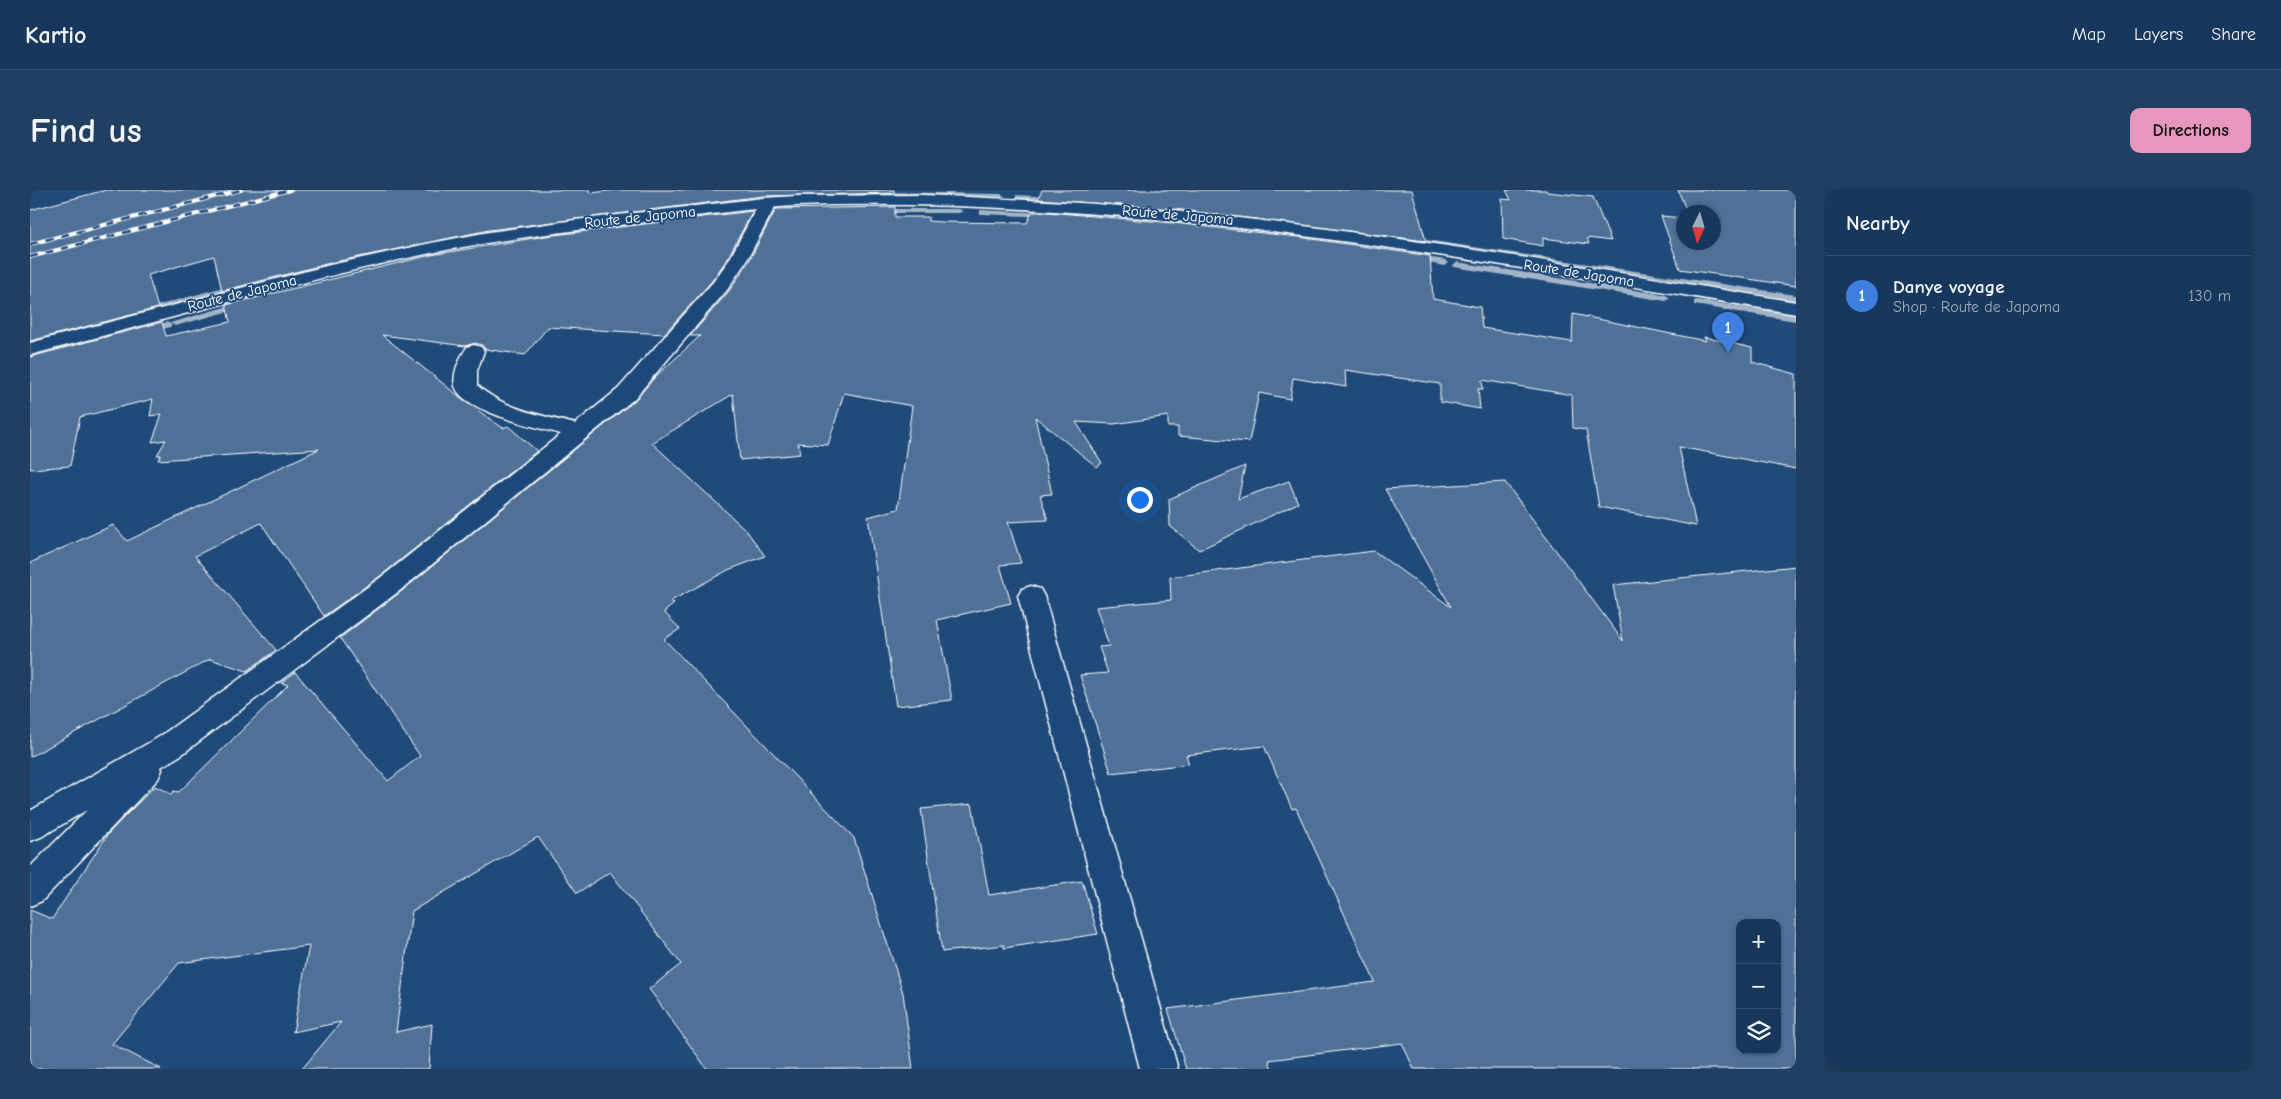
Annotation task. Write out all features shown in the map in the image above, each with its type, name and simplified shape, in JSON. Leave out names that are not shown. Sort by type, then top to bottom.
[{"type":"main road","name":"Route de Japoma","points":[[30,349],[336,268],[434,248],[566,225],[768,203],[886,200],[1001,202],[1184,214],[1320,231],[1796,308]]},
{"type":"main road","points":[[30,827],[170,746],[393,582],[626,394],[720,286],[738,260],[768,203]]},
{"type":"main road","points":[[474,351],[466,371],[466,387],[474,396],[501,409],[578,432]]},
{"type":"main road","points":[[1031,596],[1159,1069]]},
{"type":"main road","points":[[30,890],[170,746]]},
{"type":"building","points":[[106,190],[590,190],[591,193],[617,190],[894,190],[894,193],[763,196],[489,230],[330,263],[222,291],[214,256],[148,275],[158,308],[30,341],[30,210]]},
{"type":"building","points":[[1042,190],[1412,190],[1426,241],[1174,209],[1038,199]]},
{"type":"building","points":[[1506,190],[1546,190],[1547,192],[1593,197],[1611,241],[1587,238],[1589,244],[1543,238],[1543,246],[1503,239],[1502,199],[1511,200]]},
{"type":"building","points":[[1678,190],[1796,190],[1796,286],[1680,269],[1661,216],[1676,217],[1676,250],[1721,250],[1721,205],[1684,205]]},
{"type":"building","points":[[895,207],[895,217],[928,217],[928,221],[1027,223],[1032,212],[1047,212],[1173,223],[1298,237],[1430,256],[1433,299],[1480,307],[1482,328],[1572,342],[1573,314],[1706,341],[1704,337],[1752,348],[1752,362],[1796,374],[1796,469],[1679,447],[1696,526],[1599,507],[1586,430],[1573,428],[1572,395],[1482,380],[1483,389],[1478,389],[1480,409],[1440,402],[1440,384],[1345,370],[1346,387],[1293,378],[1290,399],[1259,393],[1249,442],[1178,436],[1178,427],[1168,427],[1168,416],[1114,424],[1076,422],[1102,463],[1097,467],[1035,417],[1052,494],[1040,495],[1048,520],[1008,522],[1021,563],[1000,565],[1011,603],[937,620],[952,700],[896,706],[868,517],[898,509],[912,406],[844,393],[828,445],[798,443],[800,454],[740,460],[733,394],[652,443],[746,530],[765,556],[728,570],[671,601],[674,604],[664,612],[680,629],[664,639],[854,838],[903,993],[913,1069],[707,1069],[649,989],[681,964],[610,872],[577,893],[538,837],[412,911],[396,1032],[432,1024],[429,1069],[302,1069],[341,1022],[293,1032],[309,946],[179,963],[112,1044],[161,1069],[30,1069],[30,910],[52,919],[108,834],[123,818],[155,786],[171,794],[174,791],[179,792],[288,685],[281,683],[295,672],[388,781],[420,756],[340,638],[403,590],[635,400],[655,377],[700,336],[690,336],[729,291],[749,261],[776,209]]},
{"type":"building","points":[[753,211],[727,259],[712,281],[664,334],[548,327],[525,355],[485,349],[482,345],[475,343],[465,346],[382,335],[470,405],[503,428],[508,426],[537,451],[383,574],[324,616],[261,523],[195,556],[276,650],[247,671],[210,659],[30,757],[30,563],[113,525],[127,541],[319,449],[158,460],[161,455],[157,455],[166,440],[152,442],[162,414],[150,416],[153,399],[80,417],[70,466],[30,469],[30,357],[162,322],[166,336],[230,322],[226,305],[431,255],[546,236]]},
{"type":"building","points":[[1245,466],[1238,499],[1289,481],[1298,503],[1199,550],[1170,526],[1169,499]]},
{"type":"building","points":[[1505,482],[1623,641],[1613,585],[1796,566],[1796,1069],[1414,1069],[1402,1043],[1269,1060],[1272,1069],[1186,1069],[1168,1009],[1375,982],[1296,808],[1292,809],[1264,746],[1186,755],[1189,764],[1111,773],[1080,675],[1108,673],[1099,647],[1109,646],[1096,607],[1171,600],[1170,577],[1374,551],[1451,607],[1385,489]]},
{"type":"building","points":[[972,804],[989,895],[1082,881],[1098,934],[1004,948],[1004,945],[942,952],[921,809]]},
{"type":"waterway","points":[[815,196],[878,194]]},
{"type":"waterway","points":[[889,194],[1001,196]]},
{"type":"waterway","points":[[1019,197],[1054,199]]},
{"type":"waterway","points":[[708,204],[748,201]]},
{"type":"waterway","points":[[677,206],[699,204]]},
{"type":"waterway","points":[[878,211],[959,211]]},
{"type":"waterway","points":[[983,212],[1011,213]]},
{"type":"waterway","points":[[1017,214],[1047,215]]},
{"type":"waterway","points":[[553,222],[585,218]]},
{"type":"waterway","points":[[498,231],[539,224]]},
{"type":"waterway","points":[[1396,237],[1796,298]]},
{"type":"waterway","points":[[285,275],[402,249]]},
{"type":"waterway","points":[[1413,258],[1445,263]]},
{"type":"waterway","points":[[1457,265],[1666,298]]},
{"type":"waterway","points":[[122,317],[238,286]]},
{"type":"waterway","points":[[1697,303],[1796,318]]},
{"type":"waterway","points":[[175,323],[242,305]]},
{"type":"waterway","points":[[148,330],[167,325]]},
{"type":"railway","points":[[30,244],[241,190]]},
{"type":"railway","points":[[30,257],[290,190]]},
{"type":"place","name":"Danye voyage","points":[[1728,353]]}]
